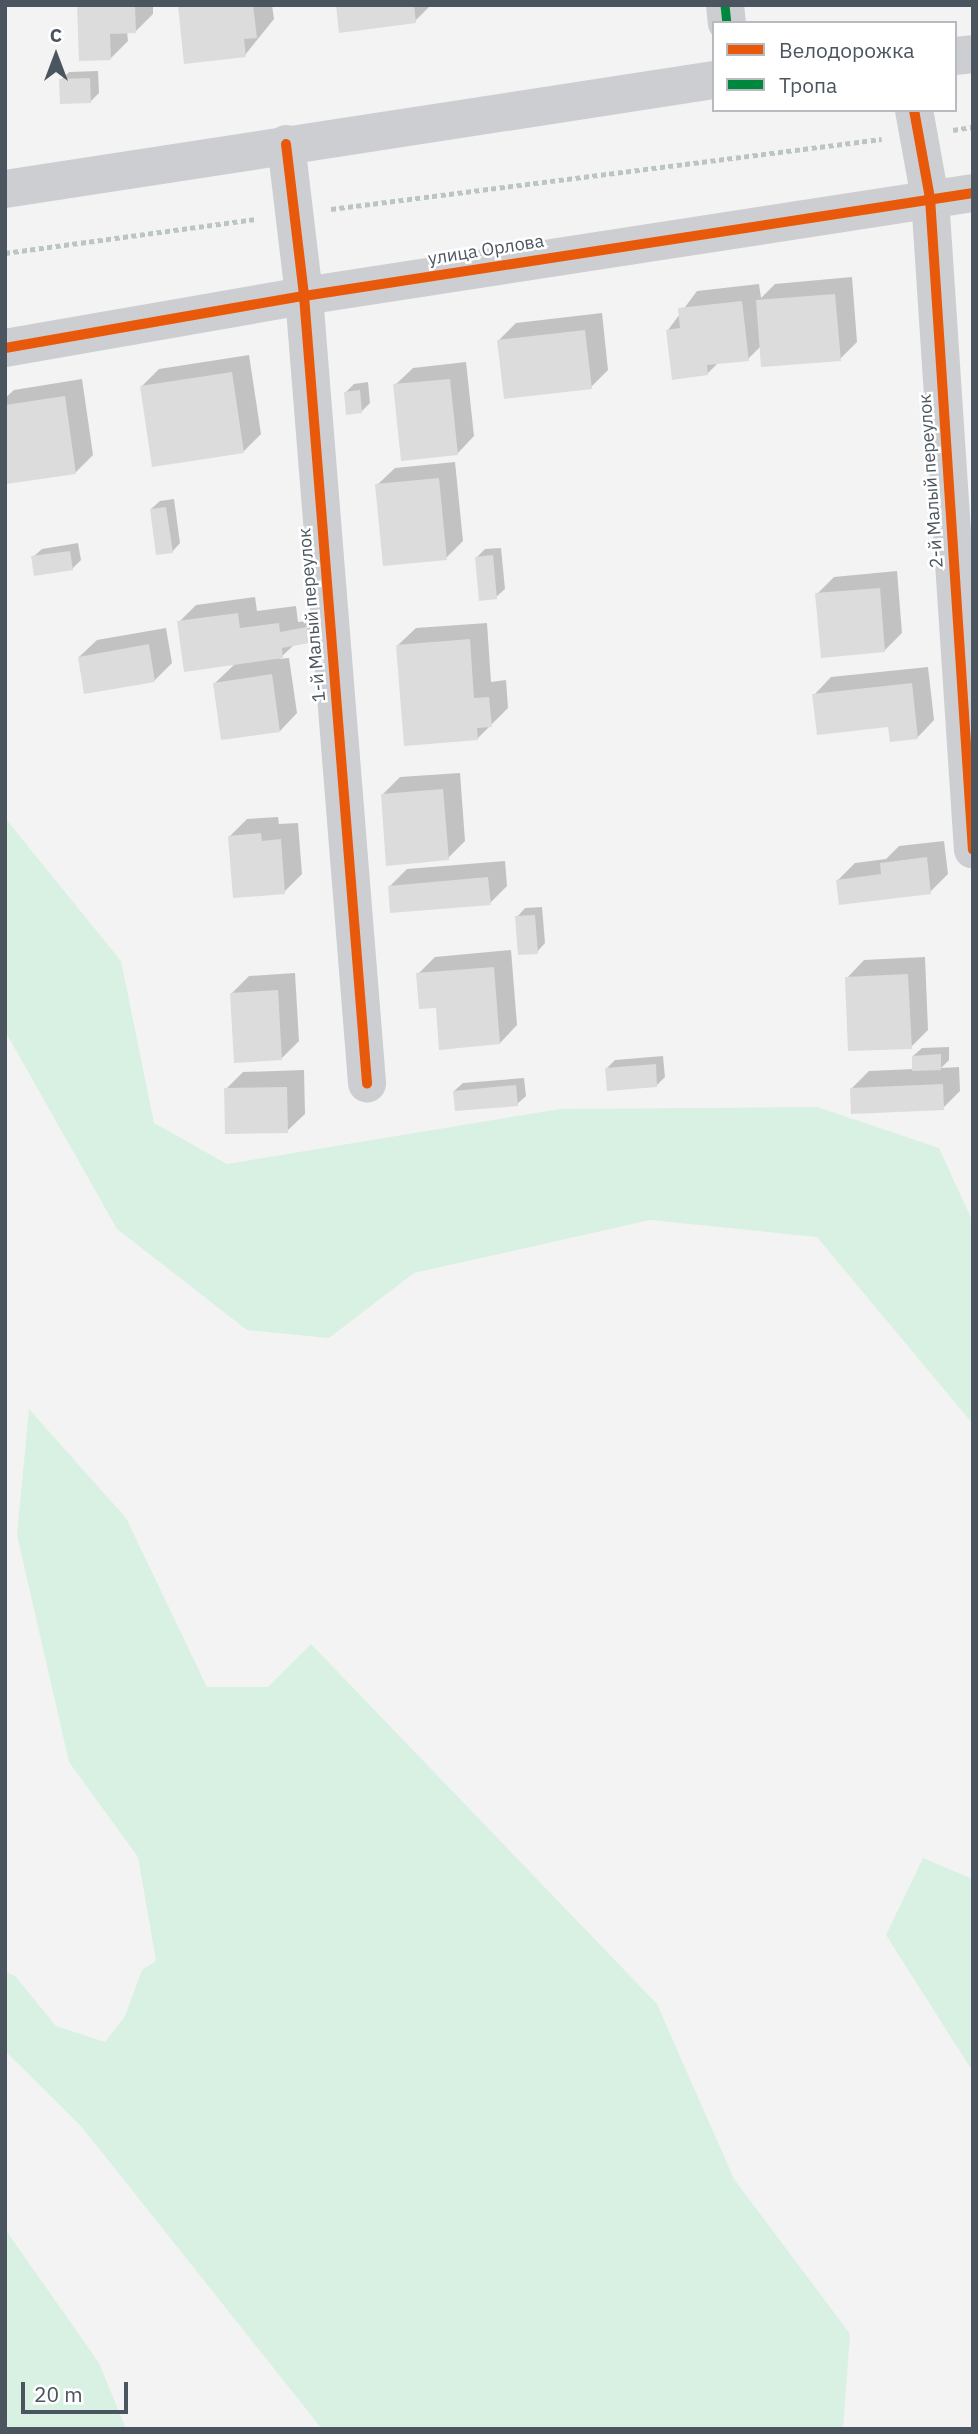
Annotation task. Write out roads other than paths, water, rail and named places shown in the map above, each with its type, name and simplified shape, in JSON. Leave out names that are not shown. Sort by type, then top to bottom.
[{"type":"street","points":[[5,189],[712,80]]},
{"type":"street","name":"2-й Малый переулок","points":[[916,123],[930,198],[973,850]]},
{"type":"street","name":"1-й Малый переулок","points":[[286,144],[304,296],[366,1083]]},
{"type":"street","name":"улица Орлова","points":[[5,348],[304,296],[973,192]]}]
